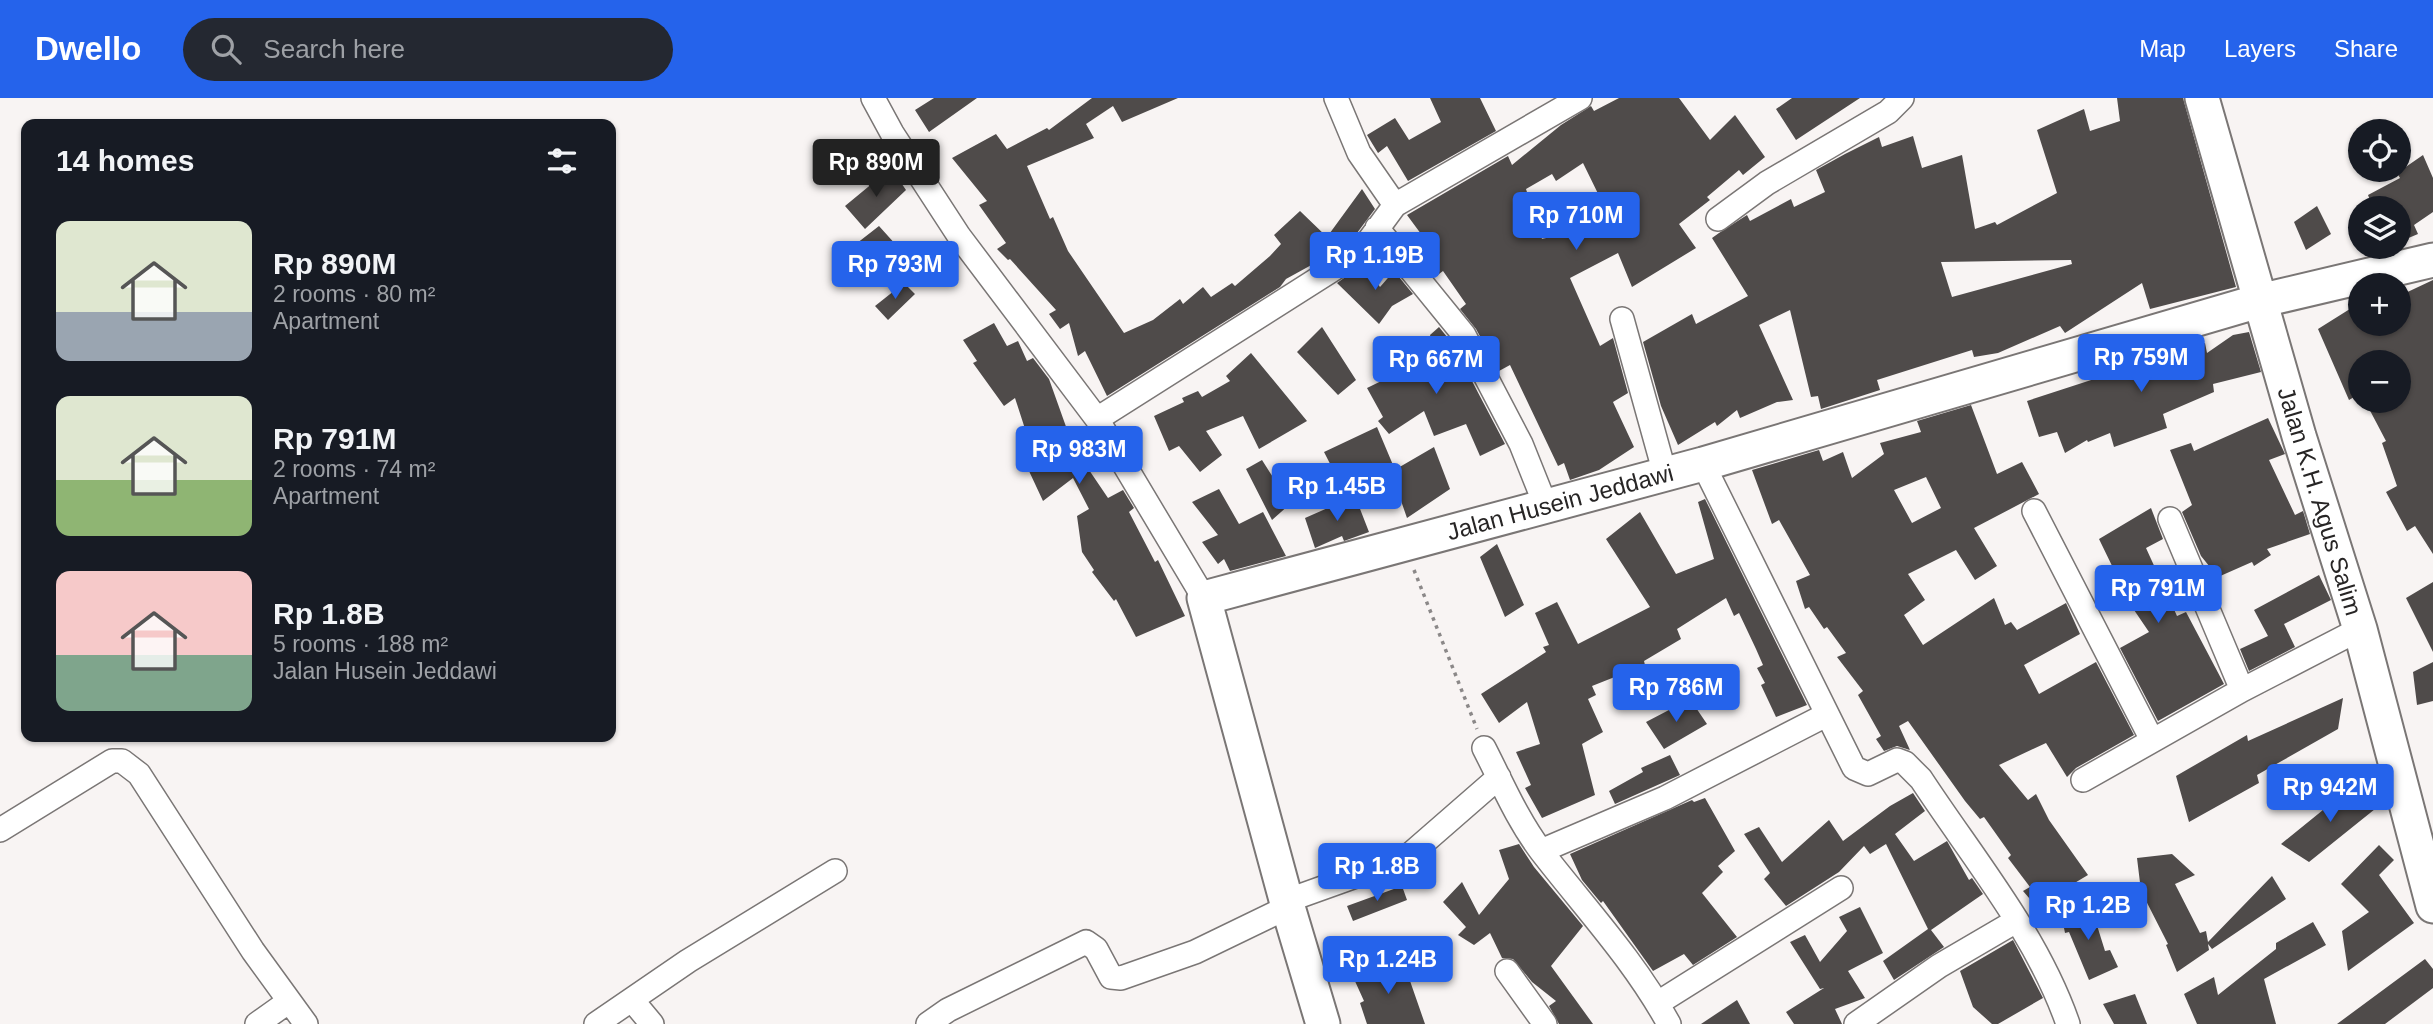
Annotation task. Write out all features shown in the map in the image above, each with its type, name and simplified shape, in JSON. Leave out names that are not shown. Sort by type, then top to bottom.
[{"type":"street","points":[[873,98],[892,133],[959,236],[1097,419],[1204,598],[1287,904],[1323,1024]]},
{"type":"street","points":[[1336,98],[1359,153],[1395,205]]},
{"type":"street","points":[[1097,419],[1343,263],[1367,243],[1395,205],[1580,98]]},
{"type":"street","points":[[1718,219],[1767,183],[1888,111],[1902,98]]},
{"type":"street","name":"Jalan K.H. Agus Salim","points":[[2202,98],[2259,301],[2326,526],[2360,629],[2433,906]]},
{"type":"street","points":[[1377,228],[1464,335],[1521,444],[1545,504]]},
{"type":"street","name":"Jalan Husein Jeddawi","points":[[1204,598],[1545,504],[1703,464],[2259,301],[2433,260]]},
{"type":"street","points":[[1622,319],[1665,474]]},
{"type":"street","points":[[1703,464],[1826,715],[1837,729],[1854,768],[1859,773],[1868,774],[1897,760],[1915,773],[2016,921],[2042,965],[2063,1022]]},
{"type":"street","points":[[2034,511],[2152,740]]},
{"type":"street","points":[[2170,519],[2242,690]]},
{"type":"street","points":[[2083,780],[2242,690],[2360,629]]},
{"type":"street","points":[[1541,851],[1665,798],[1826,715]]},
{"type":"street","points":[[1484,748],[1512,807],[1541,851],[1632,964],[1661,1017],[1842,888]]},
{"type":"street","points":[[0,831],[112,761],[127,763],[139,774],[288,1002],[306,1024]]},
{"type":"street","points":[[928,1024],[948,1010],[1086,942],[1096,949],[1111,977],[1121,978],[1195,952],[1287,904],[1406,858],[1499,777]]},
{"type":"street","points":[[596,1024],[688,961],[835,871]]},
{"type":"street","points":[[1856,1024],[1939,966],[2016,921]]},
{"type":"street","points":[[1507,971],[1545,1024]]},
{"type":"street","points":[[632,1000],[652,1024]]},
{"type":"street","points":[[257,1024],[288,1002]]},
{"type":"path","points":[[1404,545],[1484,748]]},
{"type":"building","points":[[934,98],[977,98],[929,132],[915,110]]},
{"type":"building","points":[[1092,98],[1178,98],[1122,122],[1113,106],[1086,124],[1094,138],[1027,166],[1050,219],[1053,217],[1068,251],[1124,333],[1153,320],[1180,299],[1183,304],[1203,287],[1211,297],[1232,283],[1235,286],[1281,244],[1274,235],[1300,211],[1327,237],[1362,189],[1375,209],[1357,233],[1335,252],[1286,279],[1280,287],[1107,396],[1085,351],[1078,356],[1069,323],[1060,329],[1049,314],[1056,310],[1010,259],[997,249],[1006,243],[979,205],[987,201],[952,158],[996,134],[1007,149],[1047,128],[1049,130]]},
{"type":"building","points":[[1430,98],[1480,98],[1496,131],[1408,181],[1387,146],[1378,153],[1367,135],[1395,118],[1409,140],[1441,122]]},
{"type":"building","points":[[1619,98],[1679,98],[1710,140],[1735,115],[1765,157],[1743,175],[1739,170],[1707,197],[1710,200],[1679,224],[1696,248],[1632,287],[1618,253],[1570,278],[1600,346],[1613,338],[1628,393],[1613,402],[1634,447],[1599,470],[1570,480],[1564,463],[1558,466],[1510,365],[1499,371],[1476,329],[1460,309],[1466,304],[1443,271],[1435,277],[1412,249],[1424,238],[1407,215],[1508,156],[1512,165],[1561,125],[1591,106],[1594,111]],"holes":[[[1583,163],[1607,212],[1563,234],[1542,239],[1526,189],[1552,174],[1556,181]]]},
{"type":"building","points":[[1792,98],[1860,98],[1796,140],[1776,109]]},
{"type":"building","points":[[2117,98],[2183,98],[2236,287],[2150,309],[2142,283],[2065,333],[2060,326],[1998,353],[1974,357],[1972,350],[1877,380],[1880,390],[1821,409],[1818,396],[1811,397],[1790,310],[1759,325],[1793,400],[1777,402],[1740,418],[1737,410],[1717,426],[1715,422],[1678,445],[1661,406],[1643,342],[1692,314],[1696,324],[1748,296],[1712,238],[1747,215],[1750,221],[1791,199],[1794,207],[1825,192],[1816,170],[1879,137],[1882,147],[1913,136],[1922,168],[1962,155],[1975,229],[1995,222],[1997,225],[2057,193],[2037,130],[2084,109],[2090,131],[2120,121]],"holes":[[[2071,260],[2072,264],[1952,297],[1941,262]]]},
{"type":"building","points":[[2423,155],[2433,178],[2433,212],[2414,225],[2418,234],[2411,237],[2411,196],[2368,195],[2392,182],[2411,182],[2411,163]]},
{"type":"building","points":[[891,168],[906,190],[865,229],[845,206]]},
{"type":"building","points":[[2317,206],[2331,234],[2306,250],[2294,222]]},
{"type":"building","points":[[879,226],[897,246],[862,281],[843,254]]},
{"type":"building","points":[[1364,264],[1380,287],[1394,271],[1413,294],[1392,306],[1379,324],[1337,283]]},
{"type":"building","points":[[2433,280],[2433,554],[2415,526],[2407,531],[2386,492],[2397,486],[2382,443],[2386,441],[2371,413],[2411,413],[2411,350],[2348,350],[2348,398],[2318,329],[2348,310],[2348,336],[2411,336],[2411,290]]},
{"type":"building","points":[[904,283],[915,294],[888,320],[875,306]]},
{"type":"building","points":[[994,323],[1007,346],[1018,341],[1027,361],[1033,358],[1049,379],[1069,435],[1092,464],[1087,467],[1108,498],[1123,490],[1134,508],[1129,512],[1155,562],[1158,560],[1185,616],[1136,637],[1116,599],[1114,601],[1092,572],[1094,570],[1082,552],[1077,516],[1089,509],[1073,478],[1043,501],[1029,471],[1037,466],[1015,398],[1004,406],[973,363],[977,361],[963,340]]},
{"type":"building","points":[[1322,327],[1356,380],[1338,395],[1297,352]]},
{"type":"building","points":[[1439,327],[1452,343],[1505,444],[1480,456],[1466,424],[1434,436],[1424,411],[1389,434],[1378,421],[1383,417],[1367,388],[1410,367],[1406,355],[1433,346],[1430,335]]},
{"type":"building","points":[[2249,332],[2261,372],[2213,384],[2214,392],[2163,414],[2167,428],[2114,447],[2110,433],[2088,442],[2087,440],[2065,453],[2057,432],[2039,437],[2027,401],[2205,343],[2207,353],[2233,335]]},
{"type":"building","points":[[1251,353],[1307,421],[1259,449],[1243,416],[1206,431],[1222,455],[1200,472],[1179,446],[1169,451],[1154,416],[1184,402],[1182,398],[1198,391],[1202,397],[1230,381],[1226,376]]},
{"type":"building","points":[[1971,405],[1997,474],[2022,462],[2039,494],[1974,528],[1997,566],[1975,580],[1956,550],[1908,574],[1925,600],[1904,615],[1923,645],[1994,598],[2005,625],[2011,622],[2017,630],[2066,603],[2080,634],[2024,665],[2039,694],[2096,662],[2134,735],[2076,768],[2067,777],[2046,743],[1999,765],[2028,800],[2036,794],[2049,820],[2088,875],[2036,906],[2023,891],[2030,887],[2008,858],[2011,855],[1984,817],[1980,819],[1965,801],[1908,721],[1899,726],[1910,750],[1897,746],[1884,751],[1876,739],[1881,736],[1858,695],[1863,691],[1837,657],[1846,653],[1827,627],[1824,629],[1809,607],[1805,609],[1796,581],[1810,575],[1779,520],[1772,524],[1752,470],[1819,450],[1823,461],[1843,452],[1852,478],[1884,454],[1880,443],[1921,432],[1917,421]],"holes":[[[1926,477],[1941,508],[1912,523],[1894,490]]]},
{"type":"building","points":[[2268,418],[2285,454],[2269,460],[2295,515],[2303,511],[2310,534],[2267,549],[2271,555],[2254,566],[2252,562],[2218,577],[2201,556],[2182,512],[2192,505],[2170,450],[2191,443],[2194,451]]},
{"type":"building","points":[[1377,427],[1393,465],[1344,491],[1324,452]]},
{"type":"building","points":[[1434,447],[1450,489],[1407,518],[1391,472]]},
{"type":"building","points":[[1262,460],[1290,504],[1272,520],[1246,469]]},
{"type":"building","points":[[1219,489],[1239,524],[1263,512],[1286,556],[1230,571],[1224,559],[1218,564],[1202,542],[1218,535],[1192,502]]},
{"type":"building","points":[[1355,496],[1369,532],[1344,541],[1342,536],[1315,548],[1305,518]]},
{"type":"building","points":[[1705,499],[1807,705],[1776,717],[1761,685],[1765,683],[1757,668],[1763,665],[1739,613],[1734,616],[1726,598],[1677,629],[1681,639],[1644,661],[1645,665],[1592,686],[1596,695],[1588,699],[1603,732],[1582,744],[1595,795],[1542,818],[1525,788],[1531,785],[1516,752],[1540,744],[1527,702],[1499,723],[1481,694],[1546,652],[1543,647],[1549,645],[1535,613],[1557,602],[1578,644],[1650,607],[1606,539],[1640,512],[1676,574],[1714,559],[1698,502]]},
{"type":"building","points":[[2151,508],[2163,539],[2146,548],[2177,616],[2186,612],[2224,684],[2158,721],[2120,648],[2149,632],[2132,607],[2099,539]]},
{"type":"building","points":[[1497,544],[1524,605],[1505,617],[1480,557]]},
{"type":"building","points":[[2319,575],[2331,600],[2284,624],[2295,647],[2249,671],[2240,649],[2268,636],[2254,610]]},
{"type":"building","points":[[2433,582],[2433,652],[2406,598]]},
{"type":"building","points":[[2433,662],[2433,701],[2417,705],[2413,672]]},
{"type":"building","points":[[2343,698],[2338,729],[2257,775],[2259,783],[2189,822],[2176,776],[2247,735],[2248,741]]},
{"type":"building","points":[[1690,699],[1707,724],[1664,749],[1646,722]]},
{"type":"building","points":[[1670,755],[1680,775],[1615,804],[1609,791],[1643,772],[1641,768]]},
{"type":"building","points":[[2355,784],[2375,809],[2309,862],[2281,844]]},
{"type":"building","points":[[1913,793],[1925,811],[1895,834],[1914,861],[1947,841],[1969,880],[1972,878],[1983,894],[1931,930],[1944,947],[1894,980],[1883,961],[1928,929],[1886,844],[1870,854],[1864,846],[1839,872],[1786,906],[1764,879],[1770,873],[1744,834],[1759,827],[1782,862],[1829,820],[1843,841],[1890,806]]},
{"type":"building","points":[[1705,798],[1735,851],[1718,866],[1723,872],[1702,893],[1737,937],[1693,965],[1684,954],[1653,971],[1603,901],[1601,903],[1582,880],[1570,854],[1692,800],[1694,802]]},
{"type":"building","points":[[1519,844],[1534,867],[1583,926],[1551,966],[1593,1024],[1559,1024],[1549,1006],[1556,1001],[1532,982],[1513,959],[1502,958],[1490,933],[1474,945],[1458,935],[1466,927],[1443,902],[1462,882],[1479,915],[1509,879],[1499,850]]},
{"type":"building","points":[[2379,845],[2394,860],[2379,875],[2414,923],[2348,971],[2342,931],[2369,912],[2341,884]]},
{"type":"building","points":[[2172,854],[2195,875],[2175,884],[2200,933],[2206,931],[2208,942],[2272,876],[2286,899],[2212,949],[2208,944],[2209,950],[2177,972],[2166,945],[2168,944],[2141,891],[2137,858]]},
{"type":"building","points":[[1402,886],[1407,900],[1353,921],[1347,906]]},
{"type":"building","points":[[2091,906],[2105,951],[2110,950],[2118,967],[2089,980],[2069,932],[2065,933],[2061,913]]},
{"type":"building","points":[[1860,907],[1883,953],[1848,971],[1865,998],[1835,1009],[1842,1024],[1794,1024],[1786,1012],[1824,988],[1820,989],[1790,942],[1805,935],[1820,962],[1847,931],[1839,917]]},
{"type":"building","points":[[2313,922],[2326,945],[2264,979],[2276,1024],[2197,1024],[2184,994],[2214,977],[2218,995],[2276,949],[2276,943]]},
{"type":"building","points":[[2013,940],[2043,998],[1998,1024],[1992,1024],[1973,1007],[1960,971]]},
{"type":"building","points":[[1393,956],[1405,980],[1409,978],[1425,1024],[1367,1024],[1360,1003],[1364,1001],[1354,979]]},
{"type":"building","points":[[2425,959],[2433,969],[2433,988],[2385,1024],[2337,1024]]},
{"type":"building","points":[[2135,994],[2147,1024],[2114,1024],[2103,1004]]},
{"type":"building","points":[[1737,1000],[1750,1024],[1701,1024]]}]
